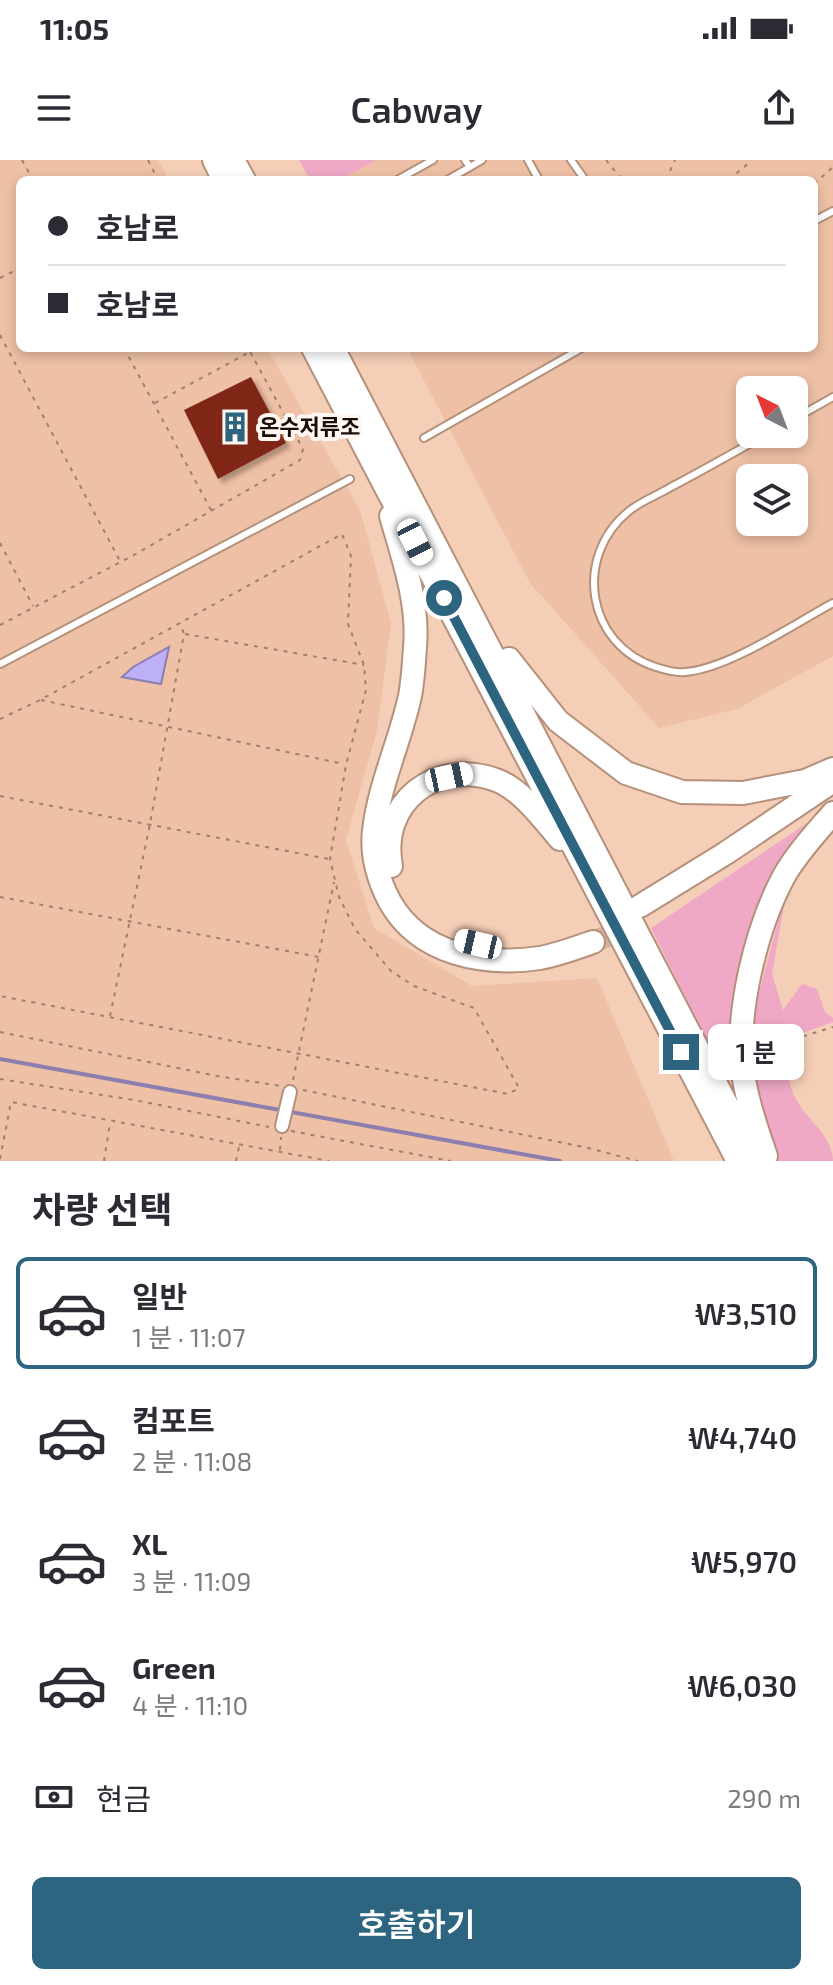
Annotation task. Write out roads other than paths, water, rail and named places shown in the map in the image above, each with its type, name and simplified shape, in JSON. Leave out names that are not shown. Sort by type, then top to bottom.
[{"type":"highway","points":[[315,352],[738,1161]]},
{"type":"highway","points":[[335,352],[756,1161]]},
{"type":"highway","points":[[357,429],[386,500],[414,605],[416,643],[410,695],[382,790],[373,834],[376,865],[383,889],[398,915],[416,933],[458,955],[481,960],[541,958],[590,937],[522,946],[478,944],[450,938],[425,923],[407,904],[393,878],[387,847],[393,820],[406,799],[432,780],[467,773],[498,781],[520,797],[560,839],[595,888]]},
{"type":"highway","points":[[458,584],[524,679],[558,721],[626,773],[682,792],[743,793],[805,781],[833,769]]},
{"type":"highway","points":[[833,781],[643,913],[833,796]]},
{"type":"highway","points":[[768,1161],[743,1073],[743,1024],[755,946],[784,877],[807,843],[833,813]]},
{"type":"street","points":[[282,1126],[290,1090]]},
{"type":"lane","points":[[404,176],[433,160]]},
{"type":"lane","points":[[468,164],[482,160]]},
{"type":"lane","points":[[424,438],[575,352]]},
{"type":"lane","points":[[808,411],[833,397]]},
{"type":"lane","points":[[742,448],[629,511],[616,526],[603,544],[594,570],[596,603],[601,621],[632,658],[683,673],[716,667],[833,603]]},
{"type":"lane","points":[[0,664],[350,479]]},
{"type":"waterway","points":[[0,1059],[560,1161]]},
{"type":"tunnel","points":[[593,942],[647,919]]},
{"type":"place","name":"온수저류조","points":[[235,427]]}]
